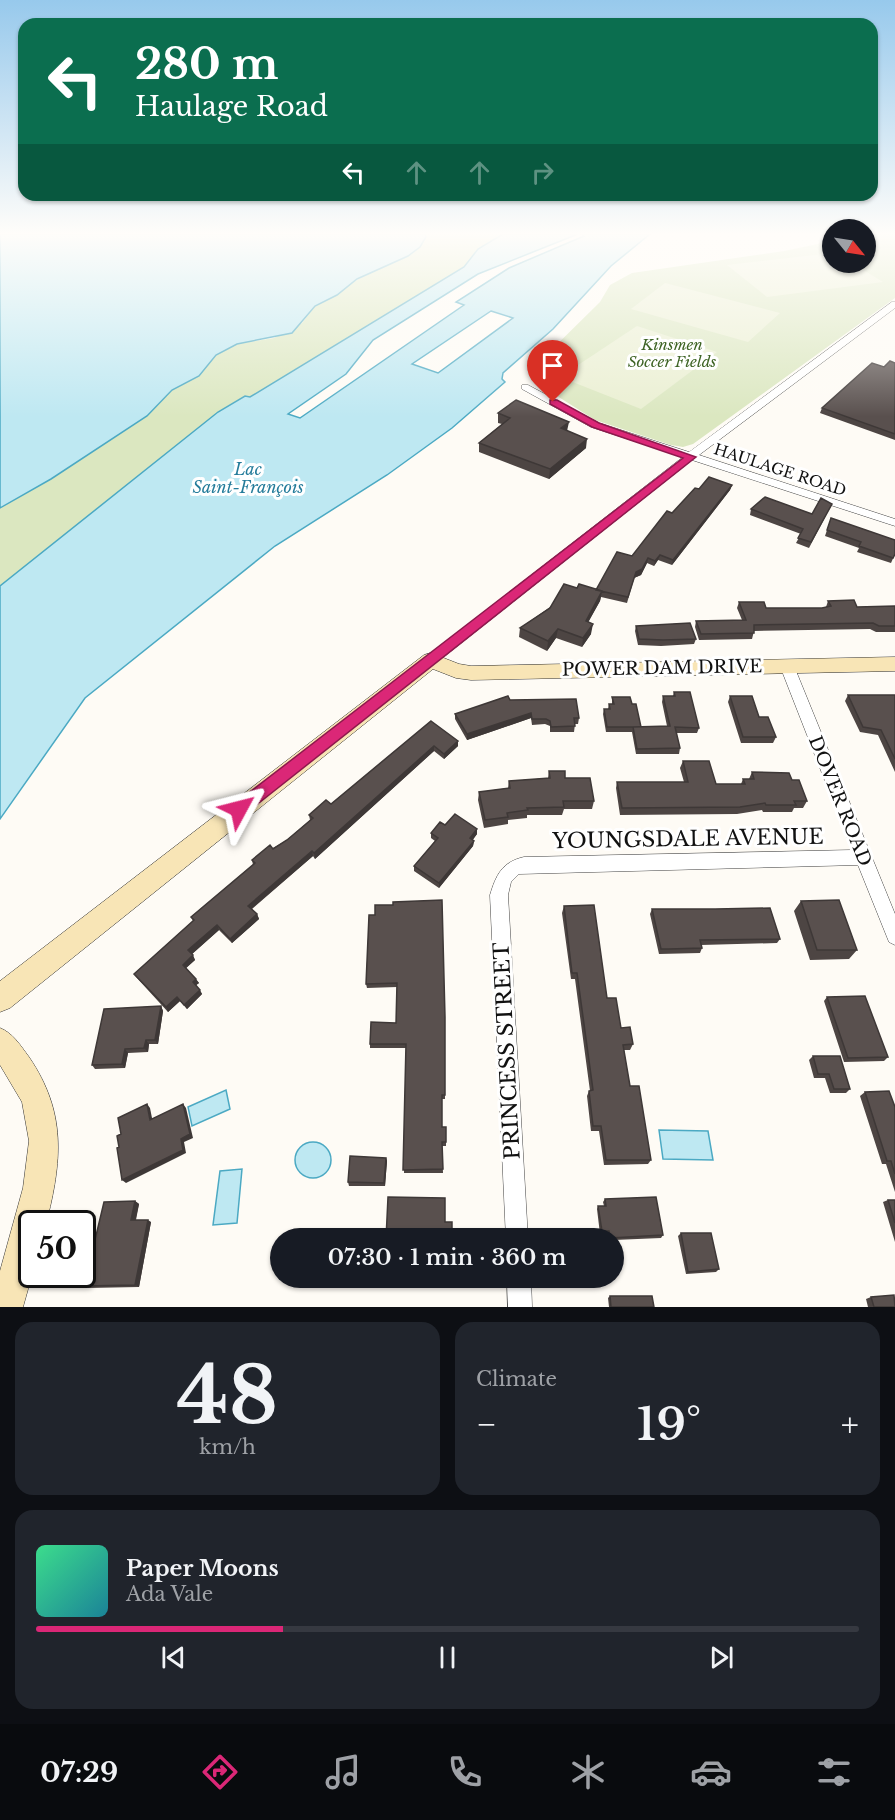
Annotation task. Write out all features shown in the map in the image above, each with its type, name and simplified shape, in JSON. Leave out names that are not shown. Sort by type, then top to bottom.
[{"type":"main road","name":"POWER DAM DRIVE","points":[[431,660],[456,671],[471,673],[895,664]]},
{"type":"main road","points":[[0,998],[431,660]]},
{"type":"main road","points":[[0,1042],[31,1086],[43,1123],[44,1148],[27,1231],[6,1307]]},
{"type":"street","points":[[431,660],[690,457],[895,304]]},
{"type":"street","name":"HAULAGE ROAD","points":[[525,387],[595,425],[895,523]]},
{"type":"street","name":"DOVER ROAD","points":[[787,666],[895,936]]},
{"type":"street","name":"YOUNGSDALE AVENUE","points":[[513,867],[863,857]]},
{"type":"street","name":"PRINCESS STREET","points":[[513,867],[507,873],[499,895],[516,1228]]},
{"type":"street","points":[[519,1288],[520,1307]]},
{"type":"green space","points":[[337,295],[418,295],[250,397],[245,396],[218,412],[0,586],[0,508],[51,479],[147,416],[172,390],[199,376],[216,355],[237,344],[274,338],[302,323],[315,306]]},
{"type":"green space","name":"Kinsmen Soccer Fields","points":[[604,295],[895,295],[895,298],[693,444],[683,447],[595,420],[535,382],[533,368],[600,302]]},
{"type":"green space","points":[[649,295],[711,295],[780,313],[748,342],[631,309]]},
{"type":"green space","points":[[637,326],[717,352],[641,409],[560,377]]},
{"type":"water","points":[[0,295],[337,295],[315,306],[292,333],[237,344],[216,355],[199,376],[172,390],[147,416],[51,479],[0,508]]},
{"type":"water","name":"Lac Saint-François","points":[[418,295],[445,295],[373,340],[346,374],[288,414],[300,418],[464,305],[456,302],[467,295],[584,295],[553,329],[503,373],[502,379],[505,382],[452,428],[387,475],[275,546],[85,698],[0,819],[0,586],[218,412],[245,396],[250,397]],"holes":[[[491,311],[513,318],[438,373],[412,364]]]},
{"type":"water","points":[[226,1090],[230,1109],[192,1126],[188,1107]]},
{"type":"water","points":[[659,1130],[708,1131],[713,1160],[663,1159]]},
{"type":"water","points":[[313,1142],[326,1147],[331,1160],[326,1173],[313,1178],[300,1173],[295,1160],[300,1147]]},
{"type":"water","points":[[242,1169],[237,1223],[213,1225],[220,1171]]},
{"type":"building","points":[[890,361],[895,363],[895,434],[822,408],[872,363],[884,367]]},
{"type":"building","points":[[516,400],[569,422],[561,428],[587,439],[550,469],[479,443],[510,418],[498,413]]},
{"type":"building","points":[[709,477],[732,485],[673,560],[660,555],[655,561],[648,558],[642,569],[636,572],[628,597],[596,590],[617,552],[632,556],[667,511],[672,513],[695,488],[699,489]]},
{"type":"building","points":[[765,497],[812,514],[821,498],[832,504],[811,542],[798,538],[803,529],[751,509]]},
{"type":"building","points":[[831,518],[895,540],[893,558],[859,546],[861,542],[827,530]]},
{"type":"building","points":[[564,584],[577,588],[579,584],[602,591],[586,621],[593,624],[583,638],[558,629],[548,641],[520,628],[550,608]]},
{"type":"building","points":[[854,600],[857,607],[895,606],[895,626],[879,626],[873,623],[754,625],[754,633],[701,634],[696,621],[746,620],[739,602],[764,602],[766,608],[822,608],[831,606],[828,601]]},
{"type":"building","points":[[690,623],[696,639],[639,639],[636,626]]},
{"type":"building","points":[[674,692],[690,692],[699,728],[675,727],[680,748],[637,749],[633,727],[670,726],[663,696],[675,696]]},
{"type":"building","points":[[848,695],[895,695],[895,759],[881,730],[863,727]]},
{"type":"building","points":[[508,696],[510,700],[576,699],[579,718],[574,718],[575,726],[551,727],[550,721],[546,719],[532,719],[531,713],[467,734],[455,714]]},
{"type":"building","points":[[730,696],[752,696],[759,717],[768,717],[776,737],[743,737]]},
{"type":"building","points":[[612,697],[630,697],[632,704],[636,704],[641,727],[607,727],[604,709],[610,709],[609,704],[614,704]]},
{"type":"building","points":[[431,721],[458,741],[444,754],[434,746],[314,853],[312,851],[248,906],[257,914],[230,939],[217,925],[188,950],[193,955],[183,965],[196,979],[193,982],[200,990],[184,1005],[177,997],[166,1007],[134,974],[194,920],[191,917],[255,863],[252,860],[270,845],[273,849],[287,840],[313,818],[309,815],[326,800],[331,804]]},
{"type":"building","points":[[683,761],[709,761],[716,784],[745,784],[743,779],[754,779],[752,772],[789,773],[792,780],[799,780],[807,801],[794,801],[796,805],[766,805],[765,803],[740,807],[622,808],[617,782],[688,782]]},
{"type":"building","points":[[549,771],[565,771],[565,778],[590,778],[594,801],[563,801],[564,807],[527,808],[528,810],[507,813],[508,817],[485,820],[479,792],[510,788],[509,781],[550,778]]},
{"type":"building","points":[[455,814],[477,829],[470,838],[474,841],[439,883],[414,866],[438,838],[431,833],[440,822],[445,825]]},
{"type":"building","points":[[442,900],[445,1095],[442,1095],[442,1127],[446,1127],[446,1142],[442,1142],[443,1169],[403,1170],[406,1044],[370,1044],[371,1022],[396,1023],[397,983],[366,984],[369,915],[375,915],[375,905]]},
{"type":"building","points":[[839,900],[857,950],[817,950],[801,901]]},
{"type":"building","points":[[594,905],[607,998],[616,998],[621,1028],[630,1027],[633,1044],[623,1045],[630,1086],[639,1086],[651,1160],[606,1160],[601,1126],[593,1126],[589,1091],[593,1090],[577,973],[572,973],[564,906]]},
{"type":"building","points":[[770,908],[780,939],[700,940],[702,948],[669,949],[661,949],[652,909],[715,909]]},
{"type":"building","points":[[865,996],[888,1057],[848,1058],[827,997]]},
{"type":"building","points":[[161,1006],[155,1040],[146,1040],[144,1048],[125,1049],[122,1064],[92,1065],[104,1009]]},
{"type":"building","points":[[813,1056],[840,1056],[850,1089],[834,1089],[829,1074],[818,1074]]},
{"type":"building","points":[[889,1091],[895,1107],[895,1174],[891,1161],[887,1161],[865,1092]]},
{"type":"building","points":[[147,1104],[150,1120],[183,1104],[190,1134],[181,1139],[183,1150],[122,1180],[117,1148],[119,1147],[117,1136],[121,1134],[118,1118]]},
{"type":"building","points":[[350,1156],[386,1158],[384,1183],[348,1182]]},
{"type":"building","points":[[388,1197],[445,1198],[445,1222],[452,1222],[452,1228],[387,1228]]},
{"type":"building","points":[[656,1197],[663,1235],[624,1237],[624,1228],[602,1228],[598,1206],[606,1206],[605,1199]]},
{"type":"building","points":[[888,1200],[895,1200],[895,1223]]},
{"type":"building","points":[[135,1201],[131,1220],[148,1220],[135,1285],[96,1286],[96,1236],[104,1202]]},
{"type":"building","points":[[681,1233],[711,1233],[719,1269],[688,1272]]},
{"type":"building","points":[[894,1295],[895,1307],[874,1307],[871,1297]]},
{"type":"building","points":[[610,1296],[652,1296],[654,1307],[611,1307]]},
{"type":"route","points":[[239,809],[690,457],[595,425],[553,402]]}]
